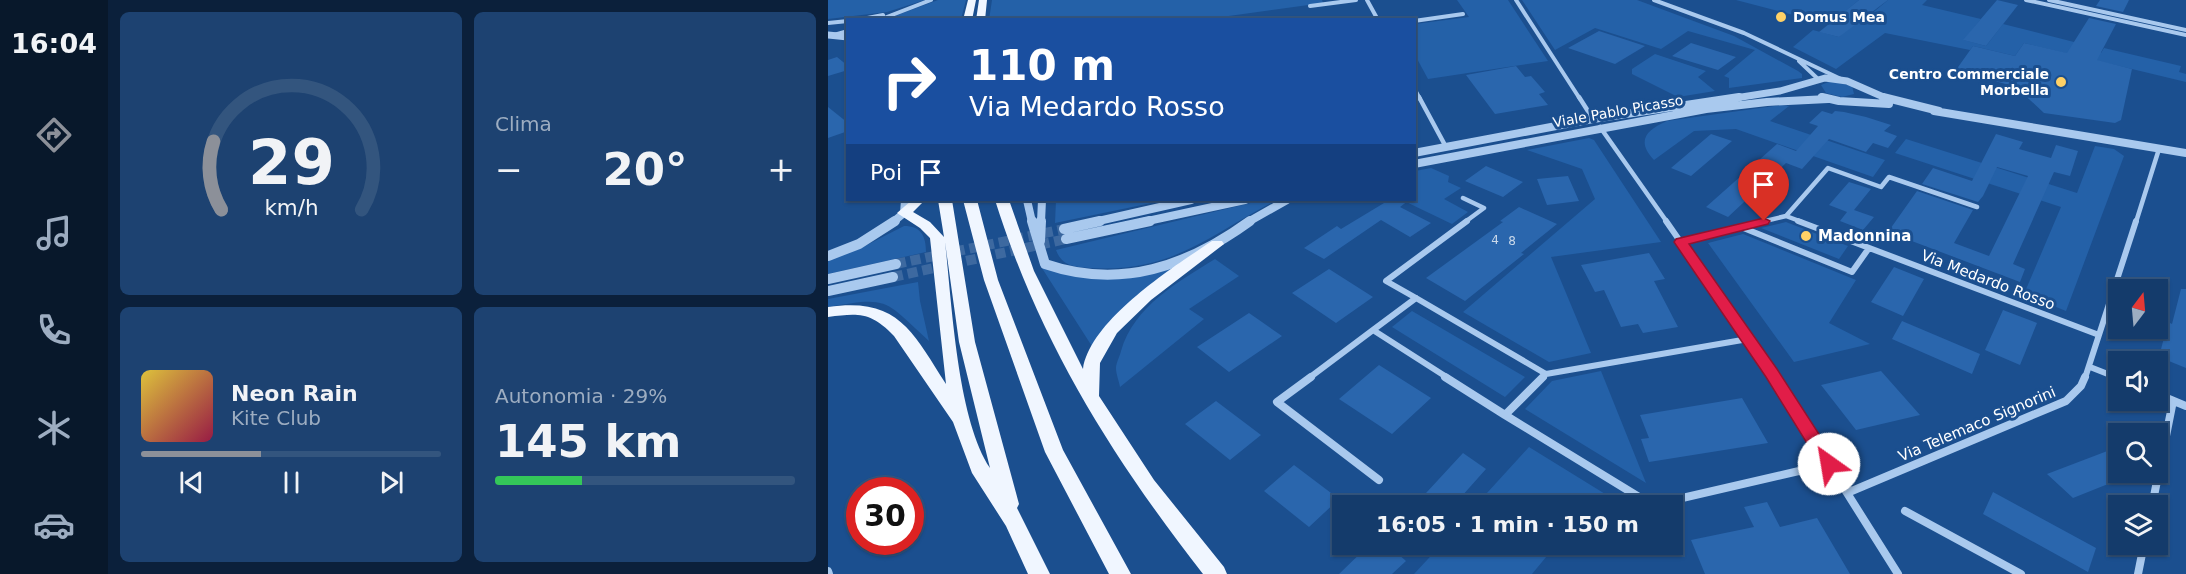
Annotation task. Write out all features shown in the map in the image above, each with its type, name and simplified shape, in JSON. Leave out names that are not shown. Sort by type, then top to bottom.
[{"type":"main road","points":[[968,18],[972,0]]},
{"type":"main road","points":[[980,18],[983,0]]},
{"type":"main road","points":[[945,201],[967,342],[990,440],[1013,520]]},
{"type":"main road","points":[[970,201],[991,280],[1054,452],[1120,574]]},
{"type":"main road","points":[[974,201],[976,219]]},
{"type":"main road","points":[[1002,201],[1008,221],[1046,312],[1091,398],[1139,475],[1216,574]]},
{"type":"main road","points":[[904,206],[937,237],[950,349],[963,424],[979,467],[1013,520],[1039,574]]},
{"type":"main road","points":[[1091,398],[1092,364],[1102,341],[1131,309],[1188,263],[1217,244]]},
{"type":"main road","points":[[828,312],[865,309],[879,314],[893,324],[915,352],[963,424]]},
{"type":"street","points":[[884,18],[931,0]]},
{"type":"street","points":[[1310,6],[1356,0]]},
{"type":"street","points":[[1367,0],[1377,18]]},
{"type":"street","points":[[1516,0],[1593,119]]},
{"type":"street","points":[[1654,0],[1744,33],[1842,79]]},
{"type":"street","points":[[2026,0],[2186,30]]},
{"type":"street","points":[[2049,0],[2073,8]]},
{"type":"street","points":[[867,18],[902,11]]},
{"type":"street","points":[[1416,21],[1463,14]]},
{"type":"street","points":[[828,23],[846,21]]},
{"type":"street","points":[[2168,28],[2186,35]]},
{"type":"street","points":[[831,35],[846,31]]},
{"type":"street","points":[[831,35],[846,37]]},
{"type":"street","points":[[1796,58],[1816,80],[1811,86],[1814,92],[1828,99]]},
{"type":"street","name":"Viale Pablo Picasso","points":[[1416,153],[1593,119],[1780,91],[1816,80],[1842,79],[1885,98],[1939,111],[2186,153]]},
{"type":"street","points":[[1850,102],[1862,98],[1864,94],[1862,89]]},
{"type":"street","points":[[1416,92],[1446,147]]},
{"type":"street","name":"Viale Pablo Picasso","points":[[1416,164],[1599,127],[1746,103],[1785,99],[1828,99],[1939,111]]},
{"type":"street","points":[[1599,127],[1748,339],[1899,574]]},
{"type":"street","name":"Via Telemaco Signorini","points":[[1847,493],[2066,401],[2081,386],[2090,367],[2159,149]]},
{"type":"street","points":[[1681,242],[1786,216],[1828,168],[1881,187],[1889,177],[1977,207]]},
{"type":"street","points":[[1462,198],[1484,208],[1386,281],[1546,374]]},
{"type":"street","points":[[1027,201],[1040,253],[1045,264],[1062,272],[1083,276],[1148,271],[1185,258],[1217,244],[1275,204],[1284,201]]},
{"type":"street","points":[[1040,253],[1042,201]]},
{"type":"street","points":[[1187,201],[1065,234],[1240,201]]},
{"type":"street","points":[[828,256],[859,246],[876,237],[904,206]]},
{"type":"street","name":"Via Medardo Rosso","points":[[1786,216],[2099,335]]},
{"type":"street","points":[[1741,227],[1852,272],[1869,248]]},
{"type":"street","points":[[828,279],[896,264]]},
{"type":"street","points":[[828,291],[893,277]]},
{"type":"street","points":[[1378,480],[1277,402],[1416,298]]},
{"type":"street","points":[[1373,330],[1505,415],[1652,505],[1829,464]]},
{"type":"street","points":[[1505,415],[1546,374],[1748,339]]},
{"type":"street","points":[[2090,367],[2108,374]]},
{"type":"street","points":[[2168,399],[2186,406]]},
{"type":"street","points":[[2154,495],[2173,401]]},
{"type":"street","points":[[1905,511],[2021,574]]},
{"type":"street","points":[[2138,574],[2142,555]]},
{"type":"shaded area","points":[[828,0],[925,0],[887,12],[828,19]]},
{"type":"shaded area","points":[[938,0],[966,0],[961,18],[889,18]]},
{"type":"shaded area","points":[[992,0],[1322,0],[1323,3],[1214,18],[989,18]]},
{"type":"shaded area","points":[[1457,0],[1508,0],[1548,61],[1428,79],[1416,57],[1416,24],[1469,17]]},
{"type":"shaded area","points":[[1522,0],[1637,0],[1734,36],[1798,71],[1802,74],[1802,78],[1729,88],[1729,78],[1724,76],[1755,50],[1688,31],[1661,49],[1595,28],[1555,50]]},
{"type":"shaded area","points":[[1736,0],[1859,0],[1842,14],[1864,20],[1888,0],[1927,0],[1922,5],[1981,19],[1964,40],[1986,46],[2003,24],[2074,42],[2101,53],[2104,48],[2181,66],[2179,72],[2186,74],[2186,82],[2024,43],[2015,56],[1973,46],[1970,50],[1885,33],[1836,69],[1793,47],[1813,30],[1839,37],[1847,29]]},
{"type":"shaded area","points":[[1655,54],[1706,71],[1698,77],[1715,91],[1678,97],[1632,74],[1632,69]]},
{"type":"shaded area","points":[[1831,81],[1852,86],[1854,94],[1842,97],[1826,93],[1821,85]]},
{"type":"shaded area","points":[[1781,105],[1789,106],[1770,121],[1885,160],[1873,177],[1736,129],[1694,131],[1654,160],[1645,147],[1649,132],[1667,121]]},
{"type":"shaded area","points":[[1589,138],[1594,140],[1661,242],[1551,257],[1591,353],[1549,362],[1463,312],[1595,199],[1582,169],[1527,150]]},
{"type":"shaded area","points":[[1906,139],[2077,193],[2095,146],[2114,149],[2124,156],[2066,311],[2024,294],[2061,207],[1895,153]]},
{"type":"shaded area","points":[[1431,168],[1449,176],[1448,182],[1461,188],[1444,199],[1468,212],[1452,224],[1404,201],[1416,201],[1416,171]]},
{"type":"shaded area","points":[[1056,201],[1161,201],[1055,223]]},
{"type":"shaded area","points":[[1259,201],[1275,201],[1189,249],[1145,264],[1119,268],[1079,267],[1069,265],[1056,250]]},
{"type":"shaded area","points":[[1786,222],[1848,246],[1839,259],[1761,228]]},
{"type":"shaded area","points":[[904,226],[915,228],[921,233],[924,237],[926,252],[828,274],[828,257],[859,249]]},
{"type":"shaded area","points":[[1743,234],[1856,280],[1829,323],[1870,344],[1794,362],[1708,243]]},
{"type":"shaded area","points":[[1195,256],[1095,351],[1040,265],[1100,277]]},
{"type":"shaded area","points":[[1215,259],[1239,276],[1189,309],[1204,319],[1120,387],[1117,364],[1127,335],[1136,321],[1172,286]]},
{"type":"shaded area","points":[[918,282],[929,341],[894,309],[885,305],[864,302],[828,307],[828,299]]},
{"type":"shaded area","points":[[1412,311],[1525,377],[1505,397],[1392,327]]},
{"type":"shaded area","points":[[1601,371],[1646,483],[1525,409],[1552,381]]},
{"type":"shaded area","points":[[1529,447],[1607,495],[1485,495]]},
{"type":"shaded area","points":[[1432,555],[1548,555],[1532,574],[1414,574]]},
{"type":"building","points":[[1859,0],[1888,0],[1839,37],[1819,32]]},
{"type":"building","points":[[1997,0],[2018,5],[1986,46],[1963,40]]},
{"type":"building","points":[[2100,0],[2129,0],[2123,12],[2096,6]]},
{"type":"building","name":"Centro Commerciale Morbella","points":[[2089,18],[2116,24],[2097,60],[2132,69],[2121,120],[2115,123],[2044,113],[2016,87],[1956,70],[1973,46],[2015,56],[2024,43],[2067,53]]},
{"type":"building","points":[[1599,31],[1645,46],[1615,64],[1568,48]]},
{"type":"building","points":[[1691,43],[1736,57],[1718,70],[1672,56]]},
{"type":"building","points":[[837,57],[846,64],[846,71],[828,76],[828,60]]},
{"type":"building","points":[[1516,66],[1525,77],[1531,76],[1545,92],[1539,94],[1548,105],[1495,114],[1466,75]]},
{"type":"building","points":[[828,107],[846,121],[846,132],[828,138]]},
{"type":"building","points":[[1822,111],[1832,114],[1835,111],[1844,112],[1891,125],[1884,131],[1897,136],[1888,148],[1873,143],[1866,152],[1829,139],[1802,169],[1786,163],[1728,217],[1706,207],[1777,144],[1796,151],[1818,126],[1809,123]]},
{"type":"building","points":[[1711,134],[1732,141],[1691,176],[1671,168]]},
{"type":"building","points":[[1996,134],[2023,142],[2019,149],[2051,158],[2056,145],[2078,151],[2070,176],[2054,172],[2013,264],[2025,269],[2020,282],[1888,232],[1917,191],[1973,210],[1954,243],[1989,256],[2028,176],[1997,167],[1978,202],[1922,184],[1933,168],[1972,181]]},
{"type":"building","points":[[1486,166],[1523,182],[1503,197],[1465,181]]},
{"type":"building","points":[[1568,176],[1579,201],[1547,205],[1537,179]]},
{"type":"building","points":[[1849,182],[1871,189],[1854,210],[1874,217],[1863,230],[1840,221],[1847,212],[1829,205]]},
{"type":"building","points":[[1387,201],[1408,201],[1400,207],[1431,223],[1410,237],[1381,220],[1324,259],[1304,248],[1337,226],[1341,229]]},
{"type":"building","points":[[1519,207],[1557,224],[1521,253],[1524,254],[1465,301],[1426,278],[1503,222],[1500,221]]},
{"type":"building","points":[[1649,253],[1665,279],[1654,281],[1678,327],[1643,333],[1638,324],[1621,327],[1604,290],[1595,292],[1581,265]]},
{"type":"building","points":[[1894,267],[1924,279],[1903,316],[1871,302]]},
{"type":"building","points":[[1329,269],[1373,297],[1336,323],[1292,293]]},
{"type":"building","points":[[2181,289],[2186,289],[2186,368],[2168,361],[2168,351],[2161,351],[2164,339],[2168,339],[2168,322],[2172,324]]},
{"type":"building","points":[[2003,310],[2037,323],[2020,365],[1985,350]]},
{"type":"building","points":[[1249,313],[1282,336],[1229,372],[1197,347]]},
{"type":"building","points":[[1902,321],[1980,354],[1972,374],[1892,339]]},
{"type":"building","points":[[1379,365],[1431,398],[1392,434],[1339,399]]},
{"type":"building","points":[[1881,371],[1920,415],[1856,430],[1821,385]]},
{"type":"building","points":[[1742,398],[1768,443],[1649,462],[1641,439],[1649,438],[1640,415]]},
{"type":"building","points":[[1216,401],[1261,435],[1230,460],[1185,424]]},
{"type":"building","points":[[2108,451],[2108,483],[2110,483],[2073,498],[2047,474]]},
{"type":"building","points":[[1463,453],[1486,469],[1463,495],[1424,495]]},
{"type":"building","points":[[1294,465],[1334,495],[1332,506],[1309,527],[1264,491]]},
{"type":"building","points":[[1993,492],[2096,548],[2088,572],[1983,514]]},
{"type":"building","points":[[1767,502],[1780,527],[1817,518],[1850,574],[1705,574],[1691,540],[1754,527],[1744,507]]},
{"type":"building","points":[[1359,555],[1399,555],[1406,561],[1392,574],[1339,574]]},
{"type":"tunnel","points":[[896,264],[1064,229]]},
{"type":"tunnel","points":[[893,277],[1066,239]]},
{"type":"place","name":"Domus Mea","points":[[1781,17]]},
{"type":"place","name":"Centro Commerciale Morbella","points":[[2061,82]]},
{"type":"place","name":"Madonnina","points":[[1806,236]]},
{"type":"route","points":[[1764,221],[1681,242],[1772,373],[1829,464]]}]
